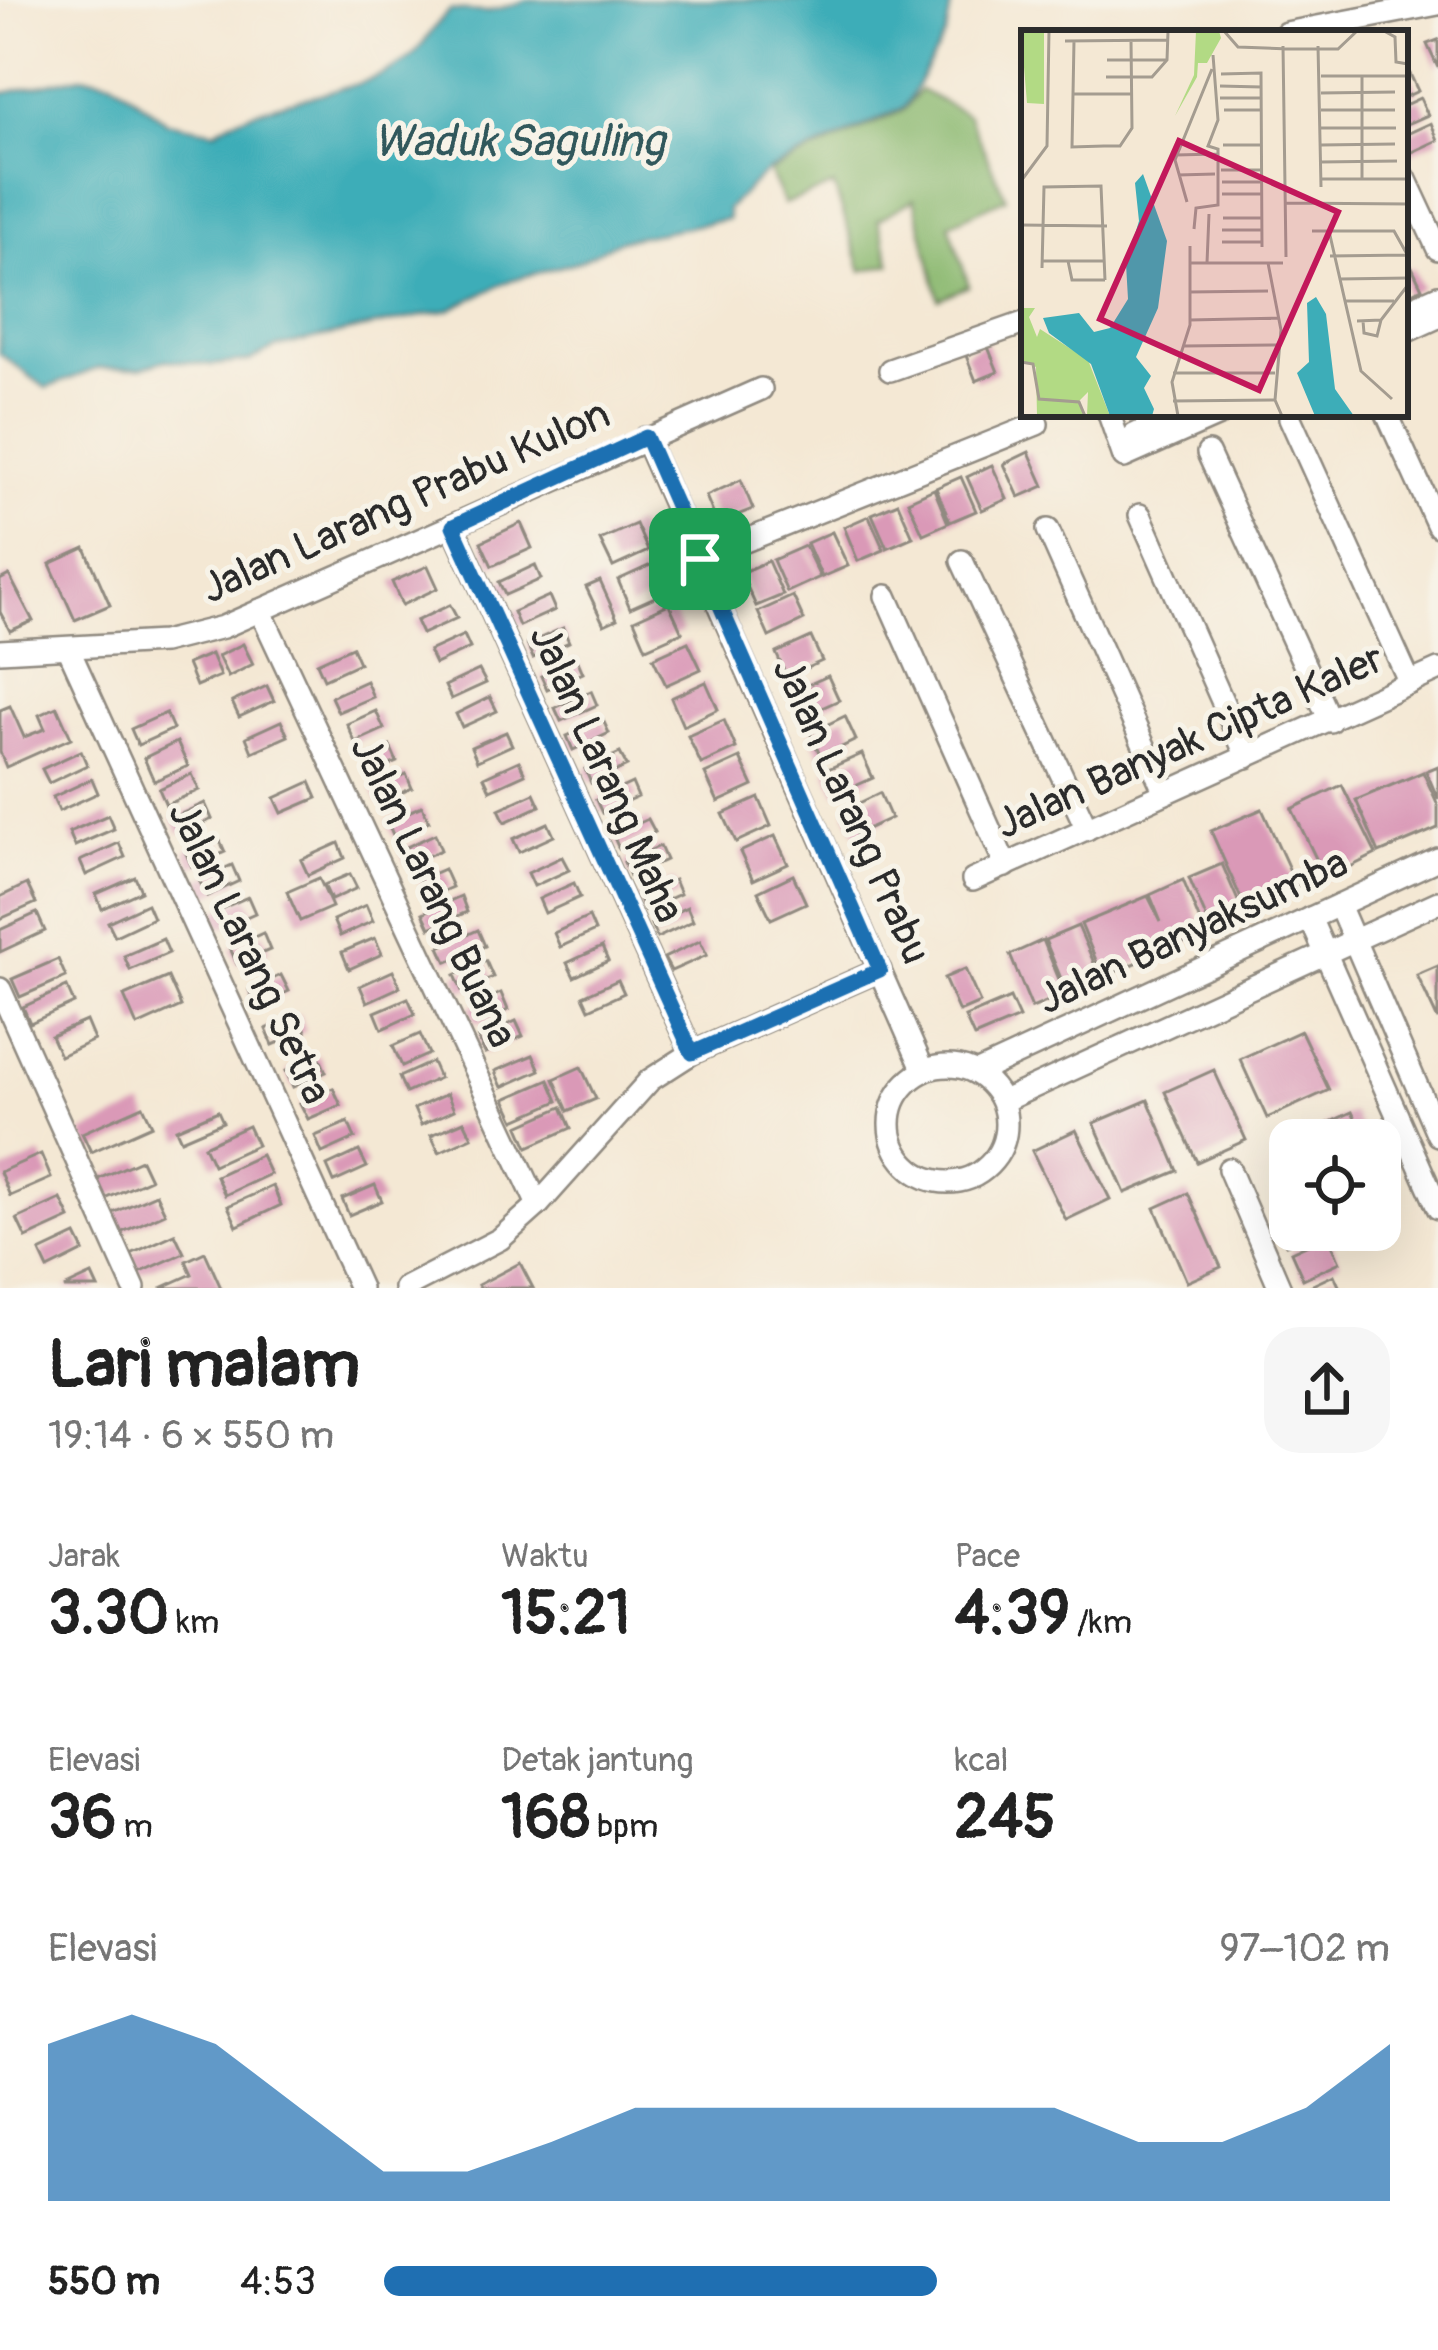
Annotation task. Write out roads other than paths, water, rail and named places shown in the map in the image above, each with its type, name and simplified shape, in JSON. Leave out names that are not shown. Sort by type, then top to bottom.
[{"type":"street","points":[[1335,27],[1438,4]]},
{"type":"street","points":[[1408,184],[1438,249]]},
{"type":"street","points":[[1408,310],[1438,296]]},
{"type":"street","points":[[1408,331],[1438,317]]},
{"type":"street","points":[[890,370],[1021,324]]},
{"type":"street","name":"Jalan Larang Prabu Kulon","points":[[0,651],[163,642],[223,627],[761,389]]},
{"type":"street","points":[[1110,417],[1124,457],[1213,417]]},
{"type":"street","points":[[1134,435],[1173,417]]},
{"type":"street","points":[[1388,417],[1438,526]]},
{"type":"street","points":[[1290,418],[1410,683]]},
{"type":"street","points":[[700,559],[1037,424]]},
{"type":"street","name":"Jalan Larang Prabu","points":[[646,437],[923,1069]]},
{"type":"street","points":[[1208,453],[1330,721]]},
{"type":"street","points":[[1140,515],[1247,757]]},
{"type":"street","name":"Jalan Larang Maha","points":[[453,526],[692,1053]]},
{"type":"street","points":[[1048,530],[1166,794]]},
{"type":"street","points":[[962,561],[1087,829]]},
{"type":"street","points":[[886,596],[1006,866]]},
{"type":"street","name":"Jalan Larang Buana","points":[[260,610],[538,1205]]},
{"type":"street","name":"Jalan Larang Setra","points":[[69,650],[360,1288]]},
{"type":"street","name":"Jalan Banyak Cipta Kaler","points":[[973,880],[1438,670]]},
{"type":"street","name":"Jalan Banyaksumba","points":[[978,1072],[1438,860]]},
{"type":"street","name":"Jalan Banyaksumba","points":[[1003,1101],[1438,902]]},
{"type":"street","points":[[1339,905],[1438,1135]]},
{"type":"street","points":[[1310,918],[1438,1208]]},
{"type":"street","points":[[405,1288],[500,1239],[538,1205],[650,1080],[692,1053],[880,970]]},
{"type":"street","points":[[0,989],[134,1288]]},
{"type":"street","points":[[942,1064],[978,1072],[1003,1101],[1007,1130],[998,1156],[979,1175],[953,1184],[926,1179],[903,1163],[890,1138],[890,1111],[902,1086],[923,1069],[942,1064]]},
{"type":"street","points":[[1229,1169],[1276,1287]]},
{"type":"water","name":"Waduk Saguling","points":[[529,0],[952,0],[946,34],[905,107],[767,171],[727,209],[728,219],[620,240],[580,261],[511,280],[449,310],[277,347],[249,361],[213,365],[166,360],[141,368],[99,368],[46,388],[0,354],[0,94],[81,76],[112,80],[167,122],[215,131],[259,110],[386,72],[413,55],[450,10],[487,12]]}]
